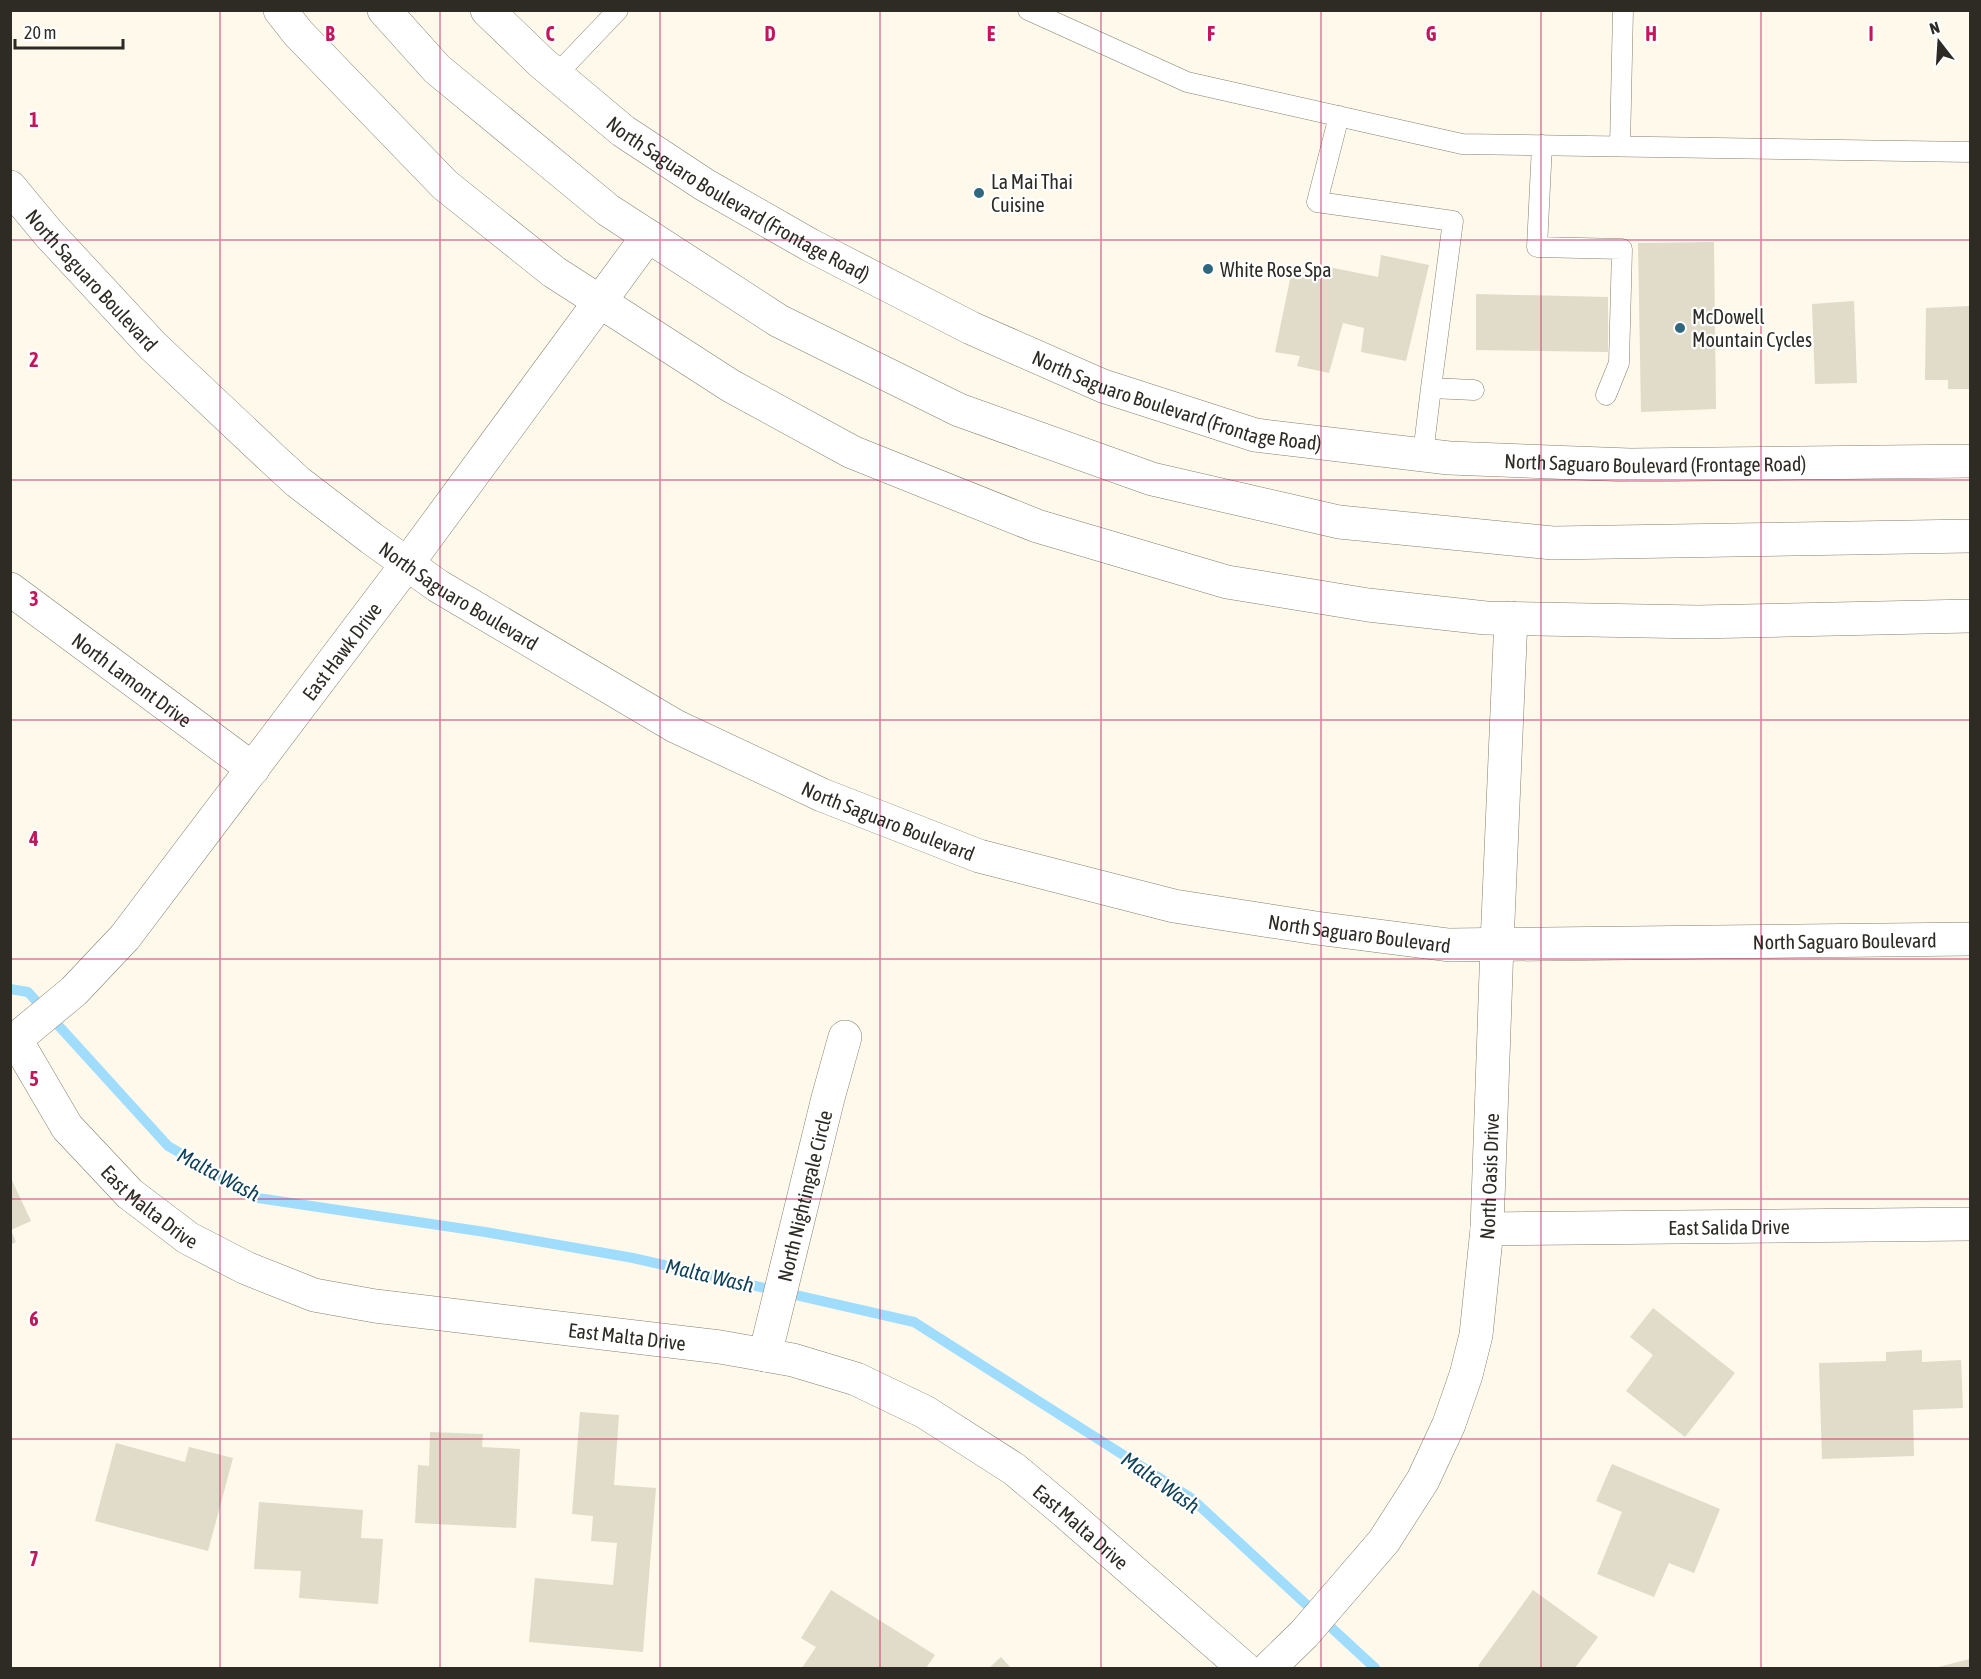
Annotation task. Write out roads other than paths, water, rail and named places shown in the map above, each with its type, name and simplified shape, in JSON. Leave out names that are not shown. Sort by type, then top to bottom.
[{"type":"street","points":[[280,10],[298,33],[445,185],[554,272],[731,386],[852,452],[1037,526],[1227,582],[1368,606],[1486,618],[1698,622],[1971,616]]},
{"type":"street","points":[[384,10],[437,69],[608,210],[779,321],[959,410],[1152,479],[1328,519],[1553,543],[1971,536]]},
{"type":"street","name":"North Saguaro Boulevard (Frontage Road)","points":[[487,10],[624,131],[705,185],[810,245],[971,328],[1103,386],[1255,435],[1449,458],[1630,465],[1971,461]]},
{"type":"street","name":"North Saguaro Boulevard","points":[[10,187],[49,234],[153,346],[298,482],[438,586],[675,726],[822,795],[979,856],[1174,906],[1316,928],[1449,945],[1971,939]]},
{"type":"street","name":"East Hawk Drive","points":[[13,1042],[74,991],[125,937],[407,564],[648,236]]},
{"type":"street","name":"North Lamont Drive","points":[[10,589],[253,769]]},
{"type":"street","name":"North Oasis Drive","points":[[1269,1668],[1304,1634],[1384,1540],[1424,1480],[1449,1424],[1466,1375],[1476,1335],[1487,1229],[1511,618]]},
{"type":"street","name":"North Nightingale Circle","points":[[765,1355],[822,1119],[845,1037]]},
{"type":"street","name":"East Malta Drive","points":[[13,1042],[67,1127],[130,1194],[189,1238],[246,1268],[314,1295],[375,1306],[720,1347],[793,1360],[856,1378],[925,1412],[1014,1470],[1064,1510],[1244,1668]]},
{"type":"street","name":"East Salida Drive","points":[[1487,1229],[1971,1224]]},
{"type":"lane","points":[[557,74],[618,10]]},
{"type":"lane","points":[[1028,10],[1187,82],[1462,144],[1971,152]]},
{"type":"lane","points":[[1620,146],[1623,10]]},
{"type":"lane","points":[[1339,116],[1317,202],[1453,221],[1423,454]]},
{"type":"lane","points":[[1542,146],[1537,247],[1622,249],[1619,363],[1606,395]]},
{"type":"lane","points":[[1431,388],[1474,390]]},
{"type":"waterway","name":"Malta Wash","points":[[10,989],[28,992],[168,1146],[258,1198],[485,1232],[633,1258],[914,1322],[1191,1498],[1375,1668]]},
{"type":"place","name":"La Mai Thai Cuisine","points":[[979,193]]},
{"type":"place","name":"White Rose Spa","points":[[1208,269]]},
{"type":"place","name":"McDowell Mountain Cycles","points":[[1680,328]]}]
